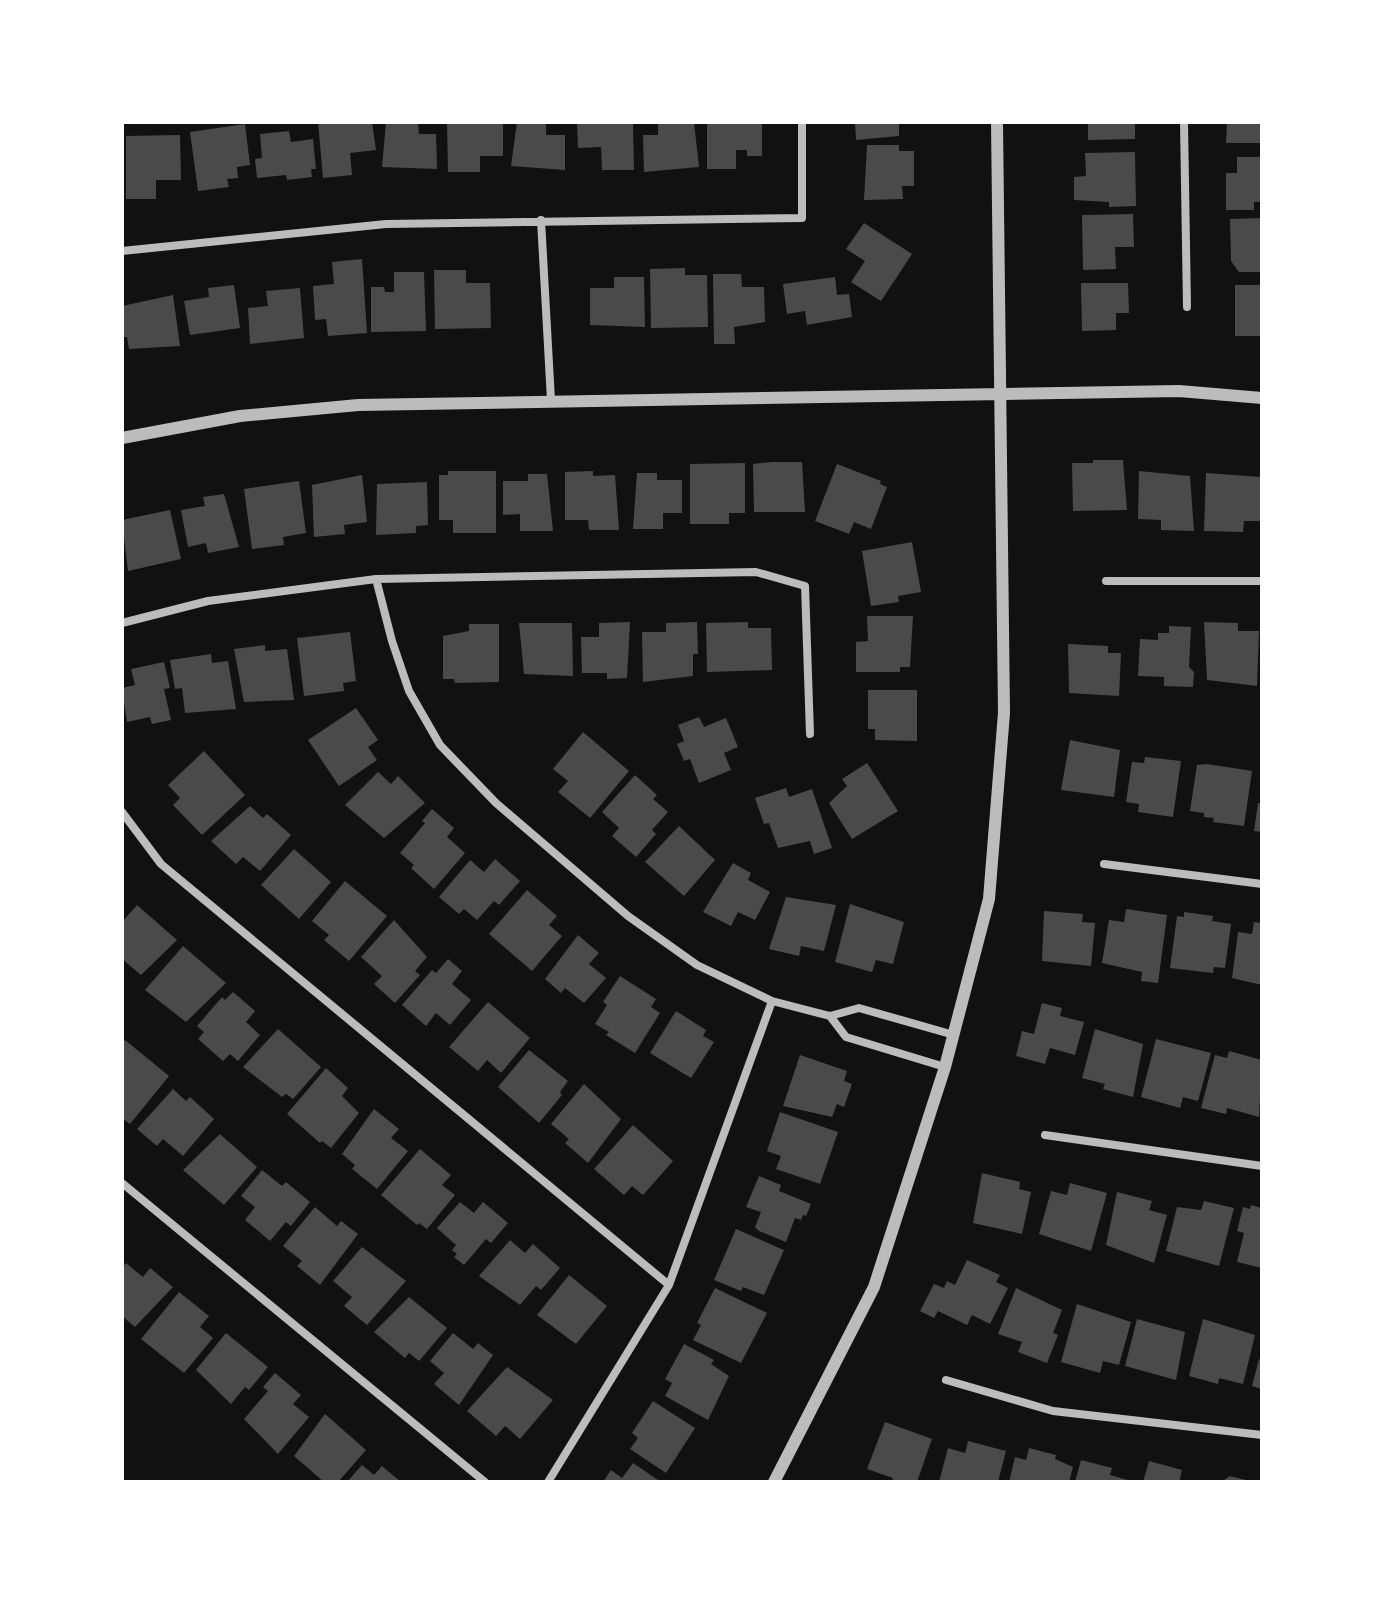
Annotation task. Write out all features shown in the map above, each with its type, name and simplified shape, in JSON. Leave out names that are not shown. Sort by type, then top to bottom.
[{"type":"street","points":[[122,251],[386,224],[802,218],[802,122]]},
{"type":"street","points":[[774,1482],[874,1287],[945,1067],[989,899],[1004,713],[997,122]]},
{"type":"street","points":[[1184,122],[1187,307]]},
{"type":"street","points":[[541,220],[551,400]]},
{"type":"street","points":[[122,438],[240,416],[358,405],[1179,391],[1262,398]]},
{"type":"street","points":[[122,623],[208,601],[376,579],[756,572],[805,586],[810,734]]},
{"type":"street","points":[[376,579],[409,691],[440,745],[496,803],[628,916],[697,965],[772,1001],[830,1016],[859,1008],[954,1035]]},
{"type":"street","points":[[1106,581],[1262,581]]},
{"type":"street","points":[[122,812],[161,864],[669,1285]]},
{"type":"street","points":[[1104,864],[1262,884]]},
{"type":"street","points":[[548,1482],[669,1285],[772,1001]]},
{"type":"street","points":[[830,1016],[846,1037],[945,1067]]},
{"type":"street","points":[[1045,1135],[1262,1166]]},
{"type":"street","points":[[122,1183],[485,1482]]},
{"type":"street","points":[[946,1380],[1053,1411],[1262,1435]]},
{"type":"building","points":[[318,122],[372,122],[376,150],[350,153],[352,175],[323,178]]},
{"type":"building","points":[[386,122],[418,122],[419,134],[436,134],[437,169],[382,167]]},
{"type":"building","points":[[447,122],[503,122],[503,156],[480,156],[480,172],[448,172]]},
{"type":"building","points":[[517,122],[546,122],[546,135],[565,135],[565,170],[511,166]]},
{"type":"building","points":[[577,122],[633,122],[634,170],[602,170],[601,147],[578,148]]},
{"type":"building","points":[[694,122],[699,167],[644,172],[643,135],[658,135],[658,123]]},
{"type":"building","points":[[707,122],[762,122],[762,156],[747,156],[747,150],[736,150],[736,169],[707,169]]},
{"type":"building","points":[[855,122],[899,122],[899,136],[856,140]]},
{"type":"building","points":[[1088,122],[1135,122],[1135,139],[1088,140]]},
{"type":"building","points":[[1227,122],[1262,122],[1262,143],[1226,143]]},
{"type":"building","points":[[245,124],[250,165],[237,167],[238,178],[227,179],[229,187],[198,191],[190,132]]},
{"type":"building","points":[[289,131],[291,142],[313,139],[316,169],[311,169],[312,177],[287,180],[286,175],[257,178],[255,159],[262,158],[260,134]]},
{"type":"building","points":[[180,135],[181,180],[156,180],[156,199],[126,199],[126,136]]},
{"type":"building","points":[[867,145],[899,145],[899,151],[914,151],[914,186],[902,186],[903,199],[864,200]]},
{"type":"building","points":[[1135,152],[1136,206],[1109,207],[1109,202],[1074,200],[1074,177],[1086,176],[1085,153]]},
{"type":"building","points":[[1237,157],[1262,157],[1262,202],[1254,202],[1254,210],[1226,210],[1226,173],[1237,173]]},
{"type":"building","points":[[1133,214],[1134,247],[1115,247],[1116,269],[1083,270],[1082,215]]},
{"type":"building","points":[[1262,218],[1262,272],[1239,272],[1231,261],[1230,219]]},
{"type":"building","points":[[864,223],[912,254],[881,301],[851,282],[865,261],[846,249]]},
{"type":"building","points":[[362,259],[367,333],[328,336],[326,319],[315,320],[313,286],[334,284],[332,262]]},
{"type":"building","points":[[685,268],[685,275],[707,275],[708,327],[651,328],[650,269]]},
{"type":"building","points":[[434,270],[466,270],[466,283],[490,283],[491,328],[435,329]]},
{"type":"building","points":[[394,272],[424,272],[426,331],[371,332],[371,287],[384,287],[385,292],[394,292]]},
{"type":"building","points":[[713,274],[741,274],[742,287],[764,287],[765,322],[734,327],[735,344],[714,344]]},
{"type":"building","points":[[614,277],[644,277],[645,327],[590,325],[590,288],[614,288]]},
{"type":"building","points":[[835,277],[837,295],[849,294],[852,317],[807,325],[805,311],[787,314],[783,284]]},
{"type":"building","points":[[1081,283],[1128,283],[1129,313],[1116,313],[1116,330],[1082,331]]},
{"type":"building","points":[[234,285],[240,328],[190,335],[184,301],[209,297],[208,288]]},
{"type":"building","points":[[1235,285],[1262,285],[1262,336],[1235,336]]},
{"type":"building","points":[[300,288],[304,338],[250,344],[248,308],[268,306],[266,291]]},
{"type":"building","points":[[173,295],[180,346],[129,349],[127,337],[122,337],[122,306]]},
{"type":"building","points":[[1093,460],[1123,460],[1127,510],[1073,511],[1072,463],[1093,463]]},
{"type":"building","points":[[802,462],[805,512],[754,512],[753,464]]},
{"type":"building","points":[[745,463],[745,513],[729,513],[729,524],[690,524],[690,464]]},
{"type":"building","points":[[837,464],[881,481],[880,484],[887,487],[871,529],[854,522],[849,534],[815,521]]},
{"type":"building","points":[[448,471],[496,471],[496,533],[453,533],[453,520],[439,520],[439,475],[448,475]]},
{"type":"building","points":[[593,471],[593,476],[615,475],[619,530],[589,530],[588,520],[565,520],[565,472]]},
{"type":"building","points":[[1139,471],[1190,476],[1194,531],[1161,530],[1161,520],[1138,519]]},
{"type":"building","points":[[637,473],[657,473],[657,480],[682,480],[682,513],[663,513],[663,529],[633,529]]},
{"type":"building","points":[[1206,473],[1261,477],[1260,521],[1244,521],[1243,532],[1204,531]]},
{"type":"building","points":[[528,474],[547,474],[553,531],[520,531],[520,514],[503,515],[503,481],[528,481]]},
{"type":"building","points":[[362,475],[367,522],[344,525],[345,534],[314,537],[312,485]]},
{"type":"building","points":[[299,481],[306,533],[283,537],[284,545],[252,549],[244,489]]},
{"type":"building","points":[[427,482],[428,525],[416,526],[416,533],[376,535],[377,484]]},
{"type":"building","points":[[224,494],[239,547],[208,553],[206,543],[188,547],[181,510],[205,506],[203,497]]},
{"type":"building","points":[[170,510],[181,559],[128,571],[122,520]]},
{"type":"building","points":[[912,542],[921,592],[898,596],[899,602],[871,606],[862,551]]},
{"type":"building","points":[[867,616],[913,616],[910,667],[900,667],[900,672],[856,672],[856,642],[868,641]]},
{"type":"building","points":[[630,622],[627,678],[607,679],[607,673],[582,673],[581,637],[599,637],[599,623]]},
{"type":"building","points":[[697,622],[698,654],[693,654],[693,676],[643,682],[642,632],[666,632],[666,623]]},
{"type":"building","points":[[748,622],[748,628],[771,628],[772,670],[707,672],[706,623]]},
{"type":"building","points":[[1204,622],[1238,623],[1238,631],[1259,631],[1257,686],[1207,680]]},
{"type":"building","points":[[519,623],[572,623],[573,676],[524,674]]},
{"type":"building","points":[[469,624],[499,624],[499,682],[455,683],[454,679],[443,679],[443,636],[469,631]]},
{"type":"building","points":[[1169,626],[1191,627],[1189,667],[1194,672],[1193,687],[1164,686],[1164,677],[1138,676],[1140,639],[1158,640],[1158,633],[1169,633]]},
{"type":"building","points":[[350,632],[356,681],[343,683],[344,691],[304,696],[297,638]]},
{"type":"building","points":[[1068,644],[1108,646],[1108,653],[1121,653],[1119,696],[1069,693]]},
{"type":"building","points":[[265,645],[265,651],[287,649],[294,700],[244,702],[234,649]]},
{"type":"building","points":[[211,654],[212,663],[228,661],[236,709],[185,713],[182,688],[175,689],[170,660]]},
{"type":"building","points":[[164,662],[170,688],[164,689],[171,720],[152,724],[150,717],[127,722],[122,688],[135,685],[131,669]]},
{"type":"building","points":[[868,690],[917,690],[917,741],[875,740],[875,729],[868,729]]},
{"type":"building","points":[[356,708],[378,740],[368,747],[377,760],[339,786],[308,740]]},
{"type":"building","points":[[699,717],[704,727],[726,718],[738,747],[724,753],[731,770],[699,783],[690,759],[684,761],[677,744],[684,741],[678,725]]},
{"type":"building","points":[[583,732],[629,771],[590,818],[558,792],[568,781],[553,769]]},
{"type":"building","points":[[1070,740],[1120,750],[1114,797],[1061,790]]},
{"type":"building","points":[[204,751],[245,795],[202,835],[173,805],[180,798],[168,785]]},
{"type":"building","points":[[1145,757],[1181,761],[1173,817],[1138,812],[1139,804],[1126,802],[1132,762],[1144,763]]},
{"type":"building","points":[[867,763],[898,811],[852,839],[829,803],[847,786],[842,779]]},
{"type":"building","points":[[1197,765],[1252,771],[1244,826],[1213,822],[1214,818],[1204,817],[1204,813],[1190,811]]},
{"type":"building","points":[[378,772],[391,784],[398,776],[425,803],[384,838],[345,805]]},
{"type":"building","points":[[635,775],[657,795],[653,799],[668,812],[652,830],[656,834],[636,857],[612,836],[619,828],[602,812]]},
{"type":"building","points":[[786,788],[789,797],[812,789],[832,848],[814,854],[810,841],[778,848],[769,823],[764,824],[755,798]]},
{"type":"building","points":[[1258,803],[1262,804],[1262,832],[1254,831]]},
{"type":"building","points":[[250,806],[263,818],[267,814],[291,835],[260,871],[243,857],[236,864],[211,841]]},
{"type":"building","points":[[432,809],[454,828],[447,837],[465,853],[434,889],[400,853],[425,823],[422,821]]},
{"type":"building","points":[[679,826],[715,860],[684,896],[645,862]]},
{"type":"building","points":[[294,849],[331,882],[299,919],[261,885]]},
{"type":"building","points":[[495,859],[520,881],[499,905],[494,901],[477,920],[464,909],[459,914],[439,897],[470,860],[484,872]]},
{"type":"building","points":[[733,863],[751,873],[748,880],[770,892],[755,920],[738,912],[731,926],[703,912]]},
{"type":"building","points":[[345,881],[387,916],[349,961],[324,940],[329,935],[312,921]]},
{"type":"building","points":[[527,890],[557,916],[549,925],[562,936],[532,971],[489,934]]},
{"type":"building","points":[[786,897],[836,905],[824,951],[801,946],[799,956],[769,949]]},
{"type":"building","points":[[850,904],[904,922],[893,964],[876,960],[872,972],[835,962]]},
{"type":"building","points":[[137,905],[177,940],[141,975],[122,959],[122,922]]},
{"type":"building","points":[[1126,909],[1167,915],[1158,983],[1141,981],[1142,972],[1102,963],[1109,920],[1124,922]]},
{"type":"building","points":[[1044,911],[1083,914],[1082,922],[1095,923],[1091,966],[1042,961]]},
{"type":"building","points":[[1184,912],[1213,916],[1212,921],[1231,924],[1225,968],[1214,967],[1213,973],[1170,968],[1177,916],[1184,917]]},
{"type":"building","points":[[394,920],[427,957],[415,971],[420,975],[395,1003],[374,984],[382,976],[361,957]]},
{"type":"building","points":[[1254,922],[1262,923],[1262,985],[1232,978],[1238,932],[1252,934]]},
{"type":"building","points":[[578,935],[599,953],[589,964],[606,978],[584,1003],[565,988],[561,993],[545,979]]},
{"type":"building","points":[[183,946],[226,983],[186,1022],[145,990]]},
{"type":"building","points":[[448,959],[462,971],[452,984],[471,1000],[450,1025],[436,1013],[426,1026],[402,1005],[432,970],[436,973]]},
{"type":"building","points":[[620,976],[656,999],[651,1007],[660,1013],[635,1053],[606,1035],[609,1032],[595,1024],[607,1005],[603,1002]]},
{"type":"building","points":[[233,992],[255,1011],[246,1022],[260,1035],[238,1061],[230,1054],[223,1061],[198,1039],[204,1032],[197,1026],[222,997],[225,1000]]},
{"type":"building","points":[[488,1002],[530,1038],[501,1073],[487,1060],[478,1071],[449,1047]]},
{"type":"building","points":[[1042,1003],[1062,1008],[1060,1016],[1084,1022],[1075,1055],[1050,1048],[1045,1064],[1016,1056],[1022,1031],[1034,1034]]},
{"type":"building","points":[[676,1011],[706,1030],[703,1036],[714,1042],[691,1078],[650,1053]]},
{"type":"building","points":[[278,1029],[321,1067],[293,1099],[286,1094],[282,1097],[243,1067]]},
{"type":"building","points":[[1095,1029],[1143,1044],[1133,1097],[1103,1089],[1105,1084],[1082,1078]]},
{"type":"building","points":[[1156,1039],[1211,1053],[1198,1101],[1183,1097],[1180,1108],[1141,1097]]},
{"type":"building","points":[[125,1040],[169,1076],[130,1124],[122,1118],[122,1044]]},
{"type":"building","points":[[529,1050],[568,1081],[560,1092],[562,1095],[539,1123],[498,1087]]},
{"type":"building","points":[[1229,1051],[1262,1060],[1259,1117],[1227,1108],[1226,1114],[1201,1108],[1215,1055],[1227,1058]]},
{"type":"building","points":[[800,1055],[847,1071],[844,1081],[852,1084],[844,1107],[837,1104],[832,1117],[783,1106]]},
{"type":"building","points":[[326,1068],[348,1088],[342,1096],[359,1113],[331,1148],[322,1141],[320,1143],[287,1114]]},
{"type":"building","points":[[584,1084],[621,1119],[588,1163],[565,1143],[569,1139],[551,1124]]},
{"type":"building","points":[[173,1089],[186,1101],[190,1097],[214,1119],[183,1156],[163,1139],[157,1146],[137,1129]]},
{"type":"building","points":[[374,1109],[399,1129],[391,1138],[408,1151],[377,1189],[352,1169],[355,1165],[342,1154]]},
{"type":"building","points":[[780,1112],[838,1132],[820,1184],[776,1169],[781,1156],[767,1151]]},
{"type":"building","points":[[633,1125],[673,1161],[643,1195],[632,1186],[624,1195],[594,1169]]},
{"type":"building","points":[[220,1134],[257,1167],[224,1205],[183,1170]]},
{"type":"building","points":[[420,1149],[451,1175],[442,1185],[455,1195],[427,1229],[419,1223],[417,1225],[381,1195]]},
{"type":"building","points":[[262,1170],[282,1186],[286,1182],[310,1202],[291,1226],[286,1222],[270,1241],[245,1220],[255,1207],[241,1196]]},
{"type":"building","points":[[982,1173],[1020,1182],[1019,1189],[1031,1192],[1022,1234],[973,1223]]},
{"type":"building","points":[[759,1176],[781,1185],[779,1191],[811,1204],[806,1216],[803,1215],[801,1220],[795,1218],[786,1242],[759,1231],[755,1227],[761,1212],[746,1207]]},
{"type":"building","points":[[1070,1183],[1107,1193],[1091,1251],[1039,1234],[1051,1191],[1067,1195]]},
{"type":"building","points":[[1117,1192],[1152,1201],[1149,1210],[1167,1215],[1154,1263],[1106,1245]]},
{"type":"building","points":[[1204,1201],[1234,1208],[1219,1266],[1166,1251],[1177,1207],[1201,1210]]},
{"type":"building","points":[[460,1202],[474,1213],[483,1202],[508,1223],[491,1243],[486,1239],[464,1265],[454,1257],[457,1254],[452,1250],[456,1245],[437,1228]]},
{"type":"building","points":[[1251,1205],[1262,1208],[1262,1268],[1237,1262],[1244,1233],[1237,1231],[1243,1207],[1250,1209]]},
{"type":"building","points":[[315,1207],[337,1226],[341,1221],[358,1234],[320,1285],[297,1266],[302,1261],[283,1246]]},
{"type":"building","points":[[736,1229],[784,1250],[764,1295],[743,1287],[741,1291],[714,1280]]},
{"type":"building","points":[[510,1240],[525,1253],[533,1244],[560,1268],[541,1290],[536,1286],[520,1305],[479,1276]]},
{"type":"building","points":[[362,1247],[406,1281],[367,1325],[344,1306],[352,1297],[333,1281]]},
{"type":"building","points":[[967,1260],[1000,1275],[996,1282],[1008,1288],[990,1324],[972,1315],[967,1325],[938,1311],[934,1318],[920,1311],[934,1284],[944,1288],[947,1281],[955,1285]]},
{"type":"building","points":[[126,1263],[143,1277],[150,1268],[173,1287],[135,1327],[122,1316],[122,1268]]},
{"type":"building","points":[[569,1275],[607,1306],[576,1344],[537,1315]]},
{"type":"building","points":[[715,1288],[767,1313],[741,1363],[693,1340],[701,1325],[697,1323]]},
{"type":"building","points":[[1016,1288],[1062,1310],[1053,1333],[1058,1335],[1047,1363],[1018,1352],[1022,1342],[998,1334]]},
{"type":"building","points":[[179,1292],[209,1316],[200,1327],[213,1338],[184,1373],[141,1339]]},
{"type":"building","points":[[409,1297],[447,1328],[419,1361],[409,1353],[405,1358],[374,1332]]},
{"type":"building","points":[[1077,1304],[1131,1322],[1119,1365],[1103,1361],[1100,1373],[1061,1362]]},
{"type":"building","points":[[1137,1319],[1185,1332],[1176,1380],[1125,1366]]},
{"type":"building","points":[[1203,1319],[1255,1335],[1243,1384],[1219,1378],[1218,1384],[1189,1376]]},
{"type":"building","points":[[226,1333],[268,1367],[249,1390],[245,1387],[231,1404],[196,1370]]},
{"type":"building","points":[[453,1333],[473,1349],[478,1343],[493,1355],[459,1405],[434,1384],[444,1373],[430,1361]]},
{"type":"building","points":[[684,1344],[714,1360],[711,1364],[729,1376],[708,1420],[665,1396],[672,1383],[665,1379]]},
{"type":"building","points":[[1259,1359],[1262,1360],[1262,1389],[1252,1386]]},
{"type":"building","points":[[507,1367],[553,1400],[520,1439],[505,1426],[496,1436],[467,1411]]},
{"type":"building","points":[[275,1373],[301,1395],[293,1404],[309,1417],[278,1454],[244,1419],[268,1391],[263,1387]]},
{"type":"building","points":[[653,1401],[695,1428],[666,1473],[630,1449],[638,1438],[632,1433]]},
{"type":"building","points":[[325,1414],[366,1450],[338,1482],[324,1482],[294,1456]]},
{"type":"building","points":[[885,1422],[932,1439],[917,1482],[892,1482],[893,1478],[867,1469]]},
{"type":"building","points":[[968,1441],[1006,1451],[998,1482],[939,1482],[948,1448],[965,1453]]},
{"type":"building","points":[[1029,1448],[1056,1455],[1055,1459],[1073,1467],[1069,1482],[1009,1482],[1015,1457],[1026,1460]]},
{"type":"building","points":[[1081,1460],[1112,1468],[1110,1475],[1135,1482],[1075,1482]]},
{"type":"building","points":[[1149,1461],[1182,1470],[1179,1482],[1143,1482]]},
{"type":"building","points":[[633,1463],[661,1482],[603,1482],[611,1470],[622,1478]]},
{"type":"building","points":[[362,1465],[374,1475],[382,1466],[401,1482],[347,1482]]},
{"type":"building","points":[[1230,1476],[1250,1481],[1250,1482],[1221,1482]]}]
